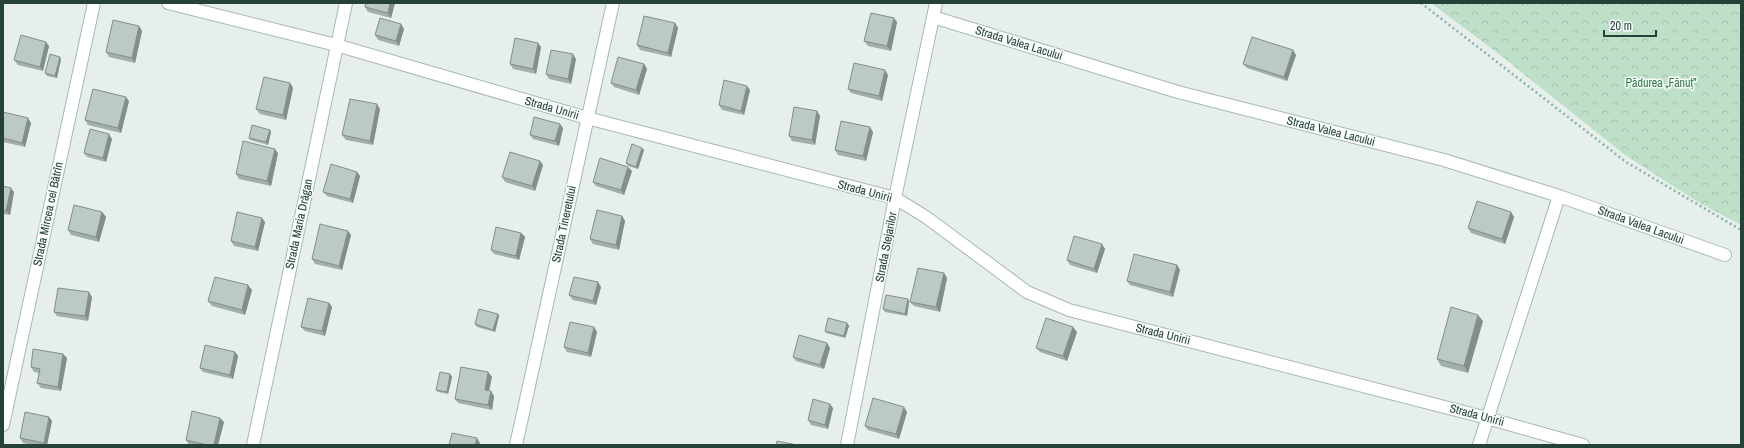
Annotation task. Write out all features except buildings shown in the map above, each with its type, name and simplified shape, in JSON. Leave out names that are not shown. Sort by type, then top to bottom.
[{"type":"street","name":"Strada Mircea cel Bătrîn","points":[[3,425],[94,3]]},
{"type":"street","name":"Strada Unirii","points":[[168,3],[336,45],[587,118],[895,198],[926,217],[1027,292],[1069,310],[1487,418],[1584,445]]},
{"type":"street","name":"Strada Maria Drăgan","points":[[253,445],[346,3]]},
{"type":"street","name":"Strada Tineretului","points":[[516,445],[613,3]]},
{"type":"street","name":"Strada Stejarilor","points":[[847,445],[895,198],[936,3]]},
{"type":"street","name":"Strada Valea Lacului","points":[[933,17],[1178,92],[1444,160],[1559,196],[1725,255]]},
{"type":"street","points":[[1479,445],[1559,196]]},
{"type":"path","points":[[1421,3],[1626,162],[1741,230]]},
{"type":"green space","name":"Pădurea „Fănuț”","points":[[1431,3],[1741,3],[1741,225],[1698,202],[1625,155],[1500,55]]}]
